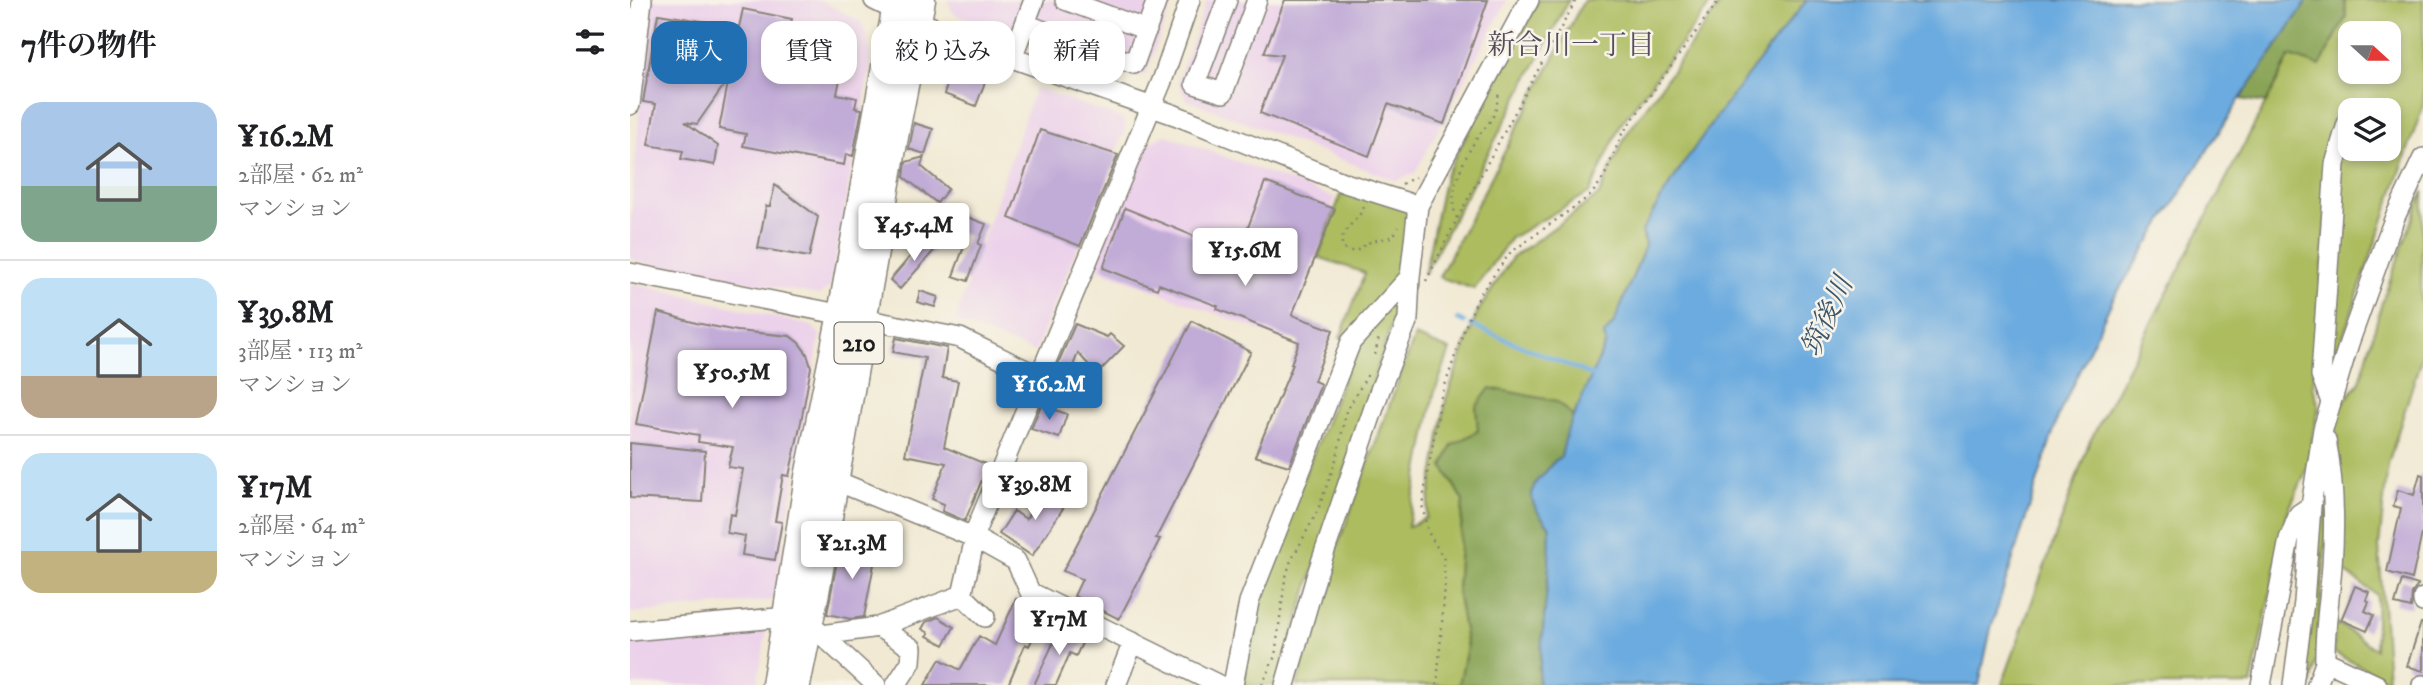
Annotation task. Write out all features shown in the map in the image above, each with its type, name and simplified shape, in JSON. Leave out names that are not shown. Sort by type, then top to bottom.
[{"type":"highway","name":"210","points":[[776,685],[806,625],[809,477],[852,316],[895,131],[901,6]]},
{"type":"highway","name":"210","points":[[796,685],[834,480],[852,316]]},
{"type":"street","points":[[630,104],[642,0]]},
{"type":"street","points":[[1015,50],[1034,0]]},
{"type":"street","points":[[1065,0],[1147,30]]},
{"type":"street","points":[[1025,24],[1134,64],[1157,0]]},
{"type":"street","points":[[962,595],[974,538],[1038,376],[1151,107],[1190,0]]},
{"type":"street","points":[[1227,0],[1195,83],[1223,93],[1256,0]]},
{"type":"street","points":[[1285,685],[1321,564],[1380,390],[1408,319],[1417,281],[1418,206],[1529,0]]},
{"type":"street","points":[[901,6],[933,21]]},
{"type":"street","points":[[1015,59],[1151,107],[1345,183],[1418,206]]},
{"type":"street","points":[[2331,401],[2322,375],[2335,164],[2338,154]]},
{"type":"street","points":[[2293,685],[2304,602],[2311,506],[2323,429],[2349,343],[2395,216],[2423,158]]},
{"type":"street","points":[[630,274],[960,338],[1038,376]]},
{"type":"street","points":[[1233,685],[1249,602],[1352,342],[1380,311],[1417,281]]},
{"type":"street","points":[[2317,685],[2325,663],[2326,618],[2332,566],[2331,463],[2323,429]]},
{"type":"street","points":[[834,480],[974,538],[1016,561],[1030,592],[1219,685]]},
{"type":"street","points":[[2261,685],[2289,538],[2299,514],[2311,506]]},
{"type":"street","points":[[630,631],[806,625],[878,627],[962,595]]},
{"type":"street","points":[[962,595],[985,617]]},
{"type":"street","points":[[806,625],[876,685]]},
{"type":"street","points":[[878,627],[912,648],[911,662],[896,685]]},
{"type":"street","points":[[1116,685],[1133,642]]},
{"type":"street","points":[[2325,663],[2376,685]]},
{"type":"path","points":[[1417,281],[1457,219],[1576,0]]},
{"type":"path","points":[[1437,685],[1446,587],[1444,559],[1428,532],[1422,505],[1441,397],[1465,327],[1480,294],[1510,253],[1591,195],[1604,177],[1622,134],[1719,0]]},
{"type":"path","points":[[1457,219],[1454,201],[1460,173],[1478,137],[1496,111],[1499,90]]},
{"type":"path","points":[[1399,185],[1418,175]]},
{"type":"path","points":[[1364,207],[1357,221],[1346,229],[1343,235],[1341,242],[1343,248],[1348,251],[1390,238],[1395,234],[1401,220]]},
{"type":"path","points":[[1374,357],[1378,344],[1380,311]]},
{"type":"path","points":[[1262,685],[1275,656],[1285,580],[1290,563],[1328,485],[1346,412],[1370,370]]},
{"type":"shaded area","points":[[648,0],[820,0],[861,22],[868,39],[871,64],[830,287],[819,295],[635,261],[630,258]]},
{"type":"shaded area","points":[[947,0],[1173,0],[1146,74],[1136,77],[1125,73],[1125,21],[1029,21],[1029,40],[1015,35],[1015,21],[974,21],[954,14]]},
{"type":"shaded area","points":[[1207,0],[1507,0],[1415,173],[1396,181],[1186,99],[1178,81]]},
{"type":"shaded area","points":[[1035,88],[1123,119],[1125,129],[1035,352],[955,321]]},
{"type":"shaded area","points":[[1166,135],[1335,198],[1288,341],[1090,266],[1141,146]]},
{"type":"shaded area","points":[[633,283],[812,326],[820,335],[773,600],[630,613],[630,288]]},
{"type":"shaded area","points":[[768,623],[757,685],[630,685],[630,635]]},
{"type":"green space","points":[[1539,0],[1569,0],[1424,275],[1445,176]]},
{"type":"green space","points":[[1584,0],[1713,0],[1621,124],[1590,192],[1511,238],[1474,289],[1439,277]]},
{"type":"green space","points":[[1723,0],[1807,0],[1699,141],[1642,231],[1645,246],[1614,323],[1604,335],[1606,342],[1573,416],[1556,401],[1476,407],[1479,431],[1443,466],[1463,501],[1457,590],[1467,647],[1459,685],[1297,685],[1338,545],[1415,336],[1450,350],[1434,394],[1408,527],[1426,518],[1446,399],[1477,313],[1512,258],[1599,195],[1626,135]]},
{"type":"green space","points":[[2308,0],[2345,0],[2346,17],[2344,21],[2338,21],[2338,32],[2320,66],[2290,56],[2266,103],[2240,99]]},
{"type":"green space","points":[[2345,0],[2423,0],[2423,106],[2339,348],[2332,348],[2331,162],[2313,387],[2319,406],[2306,471],[2287,514],[2251,685],[2002,685],[2089,443],[2290,56],[2338,23],[2338,84],[2401,84],[2401,21],[2340,21],[2346,17]]},
{"type":"green space","points":[[1345,183],[1418,206],[1410,277],[1351,342],[1340,338],[1365,273],[1318,257]]},
{"type":"green space","points":[[2423,191],[2423,352],[2388,464],[2379,546],[2388,680],[2334,653],[2334,621],[2375,649],[2377,595],[2338,567],[2331,436],[2341,405],[2360,382],[2382,302]]},
{"type":"green space","points":[[1402,290],[1277,685],[1240,685],[1251,609],[1358,342]]},
{"type":"green space","points":[[1490,388],[1556,401],[1573,416],[1561,457],[1538,480],[1532,494],[1534,506],[1550,527],[1538,685],[1459,685],[1467,647],[1457,590],[1463,501],[1443,466],[1452,445],[1478,431],[1476,407]]},
{"type":"green space","points":[[2320,493],[2329,493],[2317,658],[2311,685],[2298,685]]},
{"type":"water","name":"筑後川","points":[[1807,0],[2308,0],[2240,99],[2113,299],[2059,414],[1991,628],[1979,685],[1538,685],[1550,527],[1534,506],[1533,488],[1561,457],[1567,431],[1606,343],[1604,335],[1614,323],[1645,246],[1642,231],[1699,141]]},
{"type":"building","points":[[1285,0],[1488,0],[1444,124],[1388,104],[1369,156],[1260,113],[1282,55],[1264,53]]},
{"type":"building","points":[[743,9],[792,19],[761,21],[761,84],[839,84],[837,94],[857,98],[855,108],[862,109],[853,156],[846,154],[844,165],[743,146],[746,134],[719,129],[728,84],[747,84],[747,21],[740,21]]},
{"type":"building","points":[[658,14],[702,21],[657,21]]},
{"type":"building","points":[[651,55],[651,84],[725,84],[697,124],[685,122],[718,146],[715,165],[681,159],[683,151],[648,145],[656,104],[643,102]]},
{"type":"building","points":[[948,84],[984,84],[976,106],[944,94]]},
{"type":"building","points":[[914,123],[933,129],[925,154],[909,149]]},
{"type":"building","points":[[1040,130],[1118,155],[1080,246],[1009,218]]},
{"type":"building","points":[[924,157],[921,166],[948,189],[937,203],[904,177],[906,162]]},
{"type":"building","points":[[1265,182],[1335,209],[1292,315],[1333,330],[1314,381],[1321,384],[1289,466],[1255,456],[1293,364],[1299,342],[1217,309],[1218,306],[1159,284],[1157,289],[1103,268],[1125,208],[1238,254]]},
{"type":"building","points":[[775,185],[818,217],[809,257],[758,248],[766,206],[770,206]]},
{"type":"building","points":[[941,207],[986,224],[968,281],[953,276],[968,236],[936,223]]},
{"type":"building","points":[[927,237],[938,246],[900,289],[890,280]]},
{"type":"building","points":[[920,291],[938,297],[935,307],[917,302]]},
{"type":"building","points":[[658,312],[737,331],[790,336],[807,354],[811,367],[801,422],[789,476],[783,475],[775,521],[782,522],[775,560],[742,555],[745,536],[727,533],[730,514],[735,515],[743,469],[728,467],[733,447],[698,442],[699,435],[636,424]]},
{"type":"building","points":[[1192,321],[1251,352],[1156,538],[1160,539],[1119,619],[1074,596],[1082,579],[1063,571]]},
{"type":"building","points":[[1075,324],[1107,337],[1110,334],[1124,346],[1097,374],[1078,353],[1070,374],[1056,368]]},
{"type":"building","points":[[896,338],[947,348],[942,378],[958,381],[944,447],[988,465],[965,521],[942,511],[944,504],[932,499],[946,463],[905,455],[925,358],[893,352]]},
{"type":"building","points":[[1041,405],[1067,414],[1059,438],[1031,429]]},
{"type":"building","points":[[630,443],[705,451],[702,502],[630,498]]},
{"type":"building","points":[[2420,474],[2423,475],[2423,529],[2412,579],[2387,572],[2401,508],[2393,506],[2398,490],[2414,495]]},
{"type":"building","points":[[1048,486],[1069,499],[1032,556],[999,534],[1014,511],[1026,519]]},
{"type":"building","points":[[841,541],[877,548],[864,617],[851,619],[827,614]]},
{"type":"building","points":[[2402,580],[2418,585],[2412,593],[2411,608],[2395,604]]},
{"type":"building","points":[[2355,586],[2369,592],[2365,611],[2374,615],[2367,631],[2341,620]]},
{"type":"building","points":[[1016,599],[1045,614],[1029,646],[1025,644],[1008,685],[925,685],[940,659],[960,670],[979,636],[995,645]]},
{"type":"building","points":[[938,617],[954,627],[944,645],[927,636],[929,633],[922,629],[926,622]]},
{"type":"building","points":[[2423,623],[2423,671],[2407,666]]},
{"type":"building","points":[[1060,628],[1084,639],[1076,656],[1070,653],[1056,685],[1034,685]]},
{"type":"waterway","points":[[1458,319],[1464,322]]},
{"type":"waterway","points":[[1471,325],[1596,377]]},
{"type":"district","name":"新合川一丁目","points":[[1571,44]]}]
